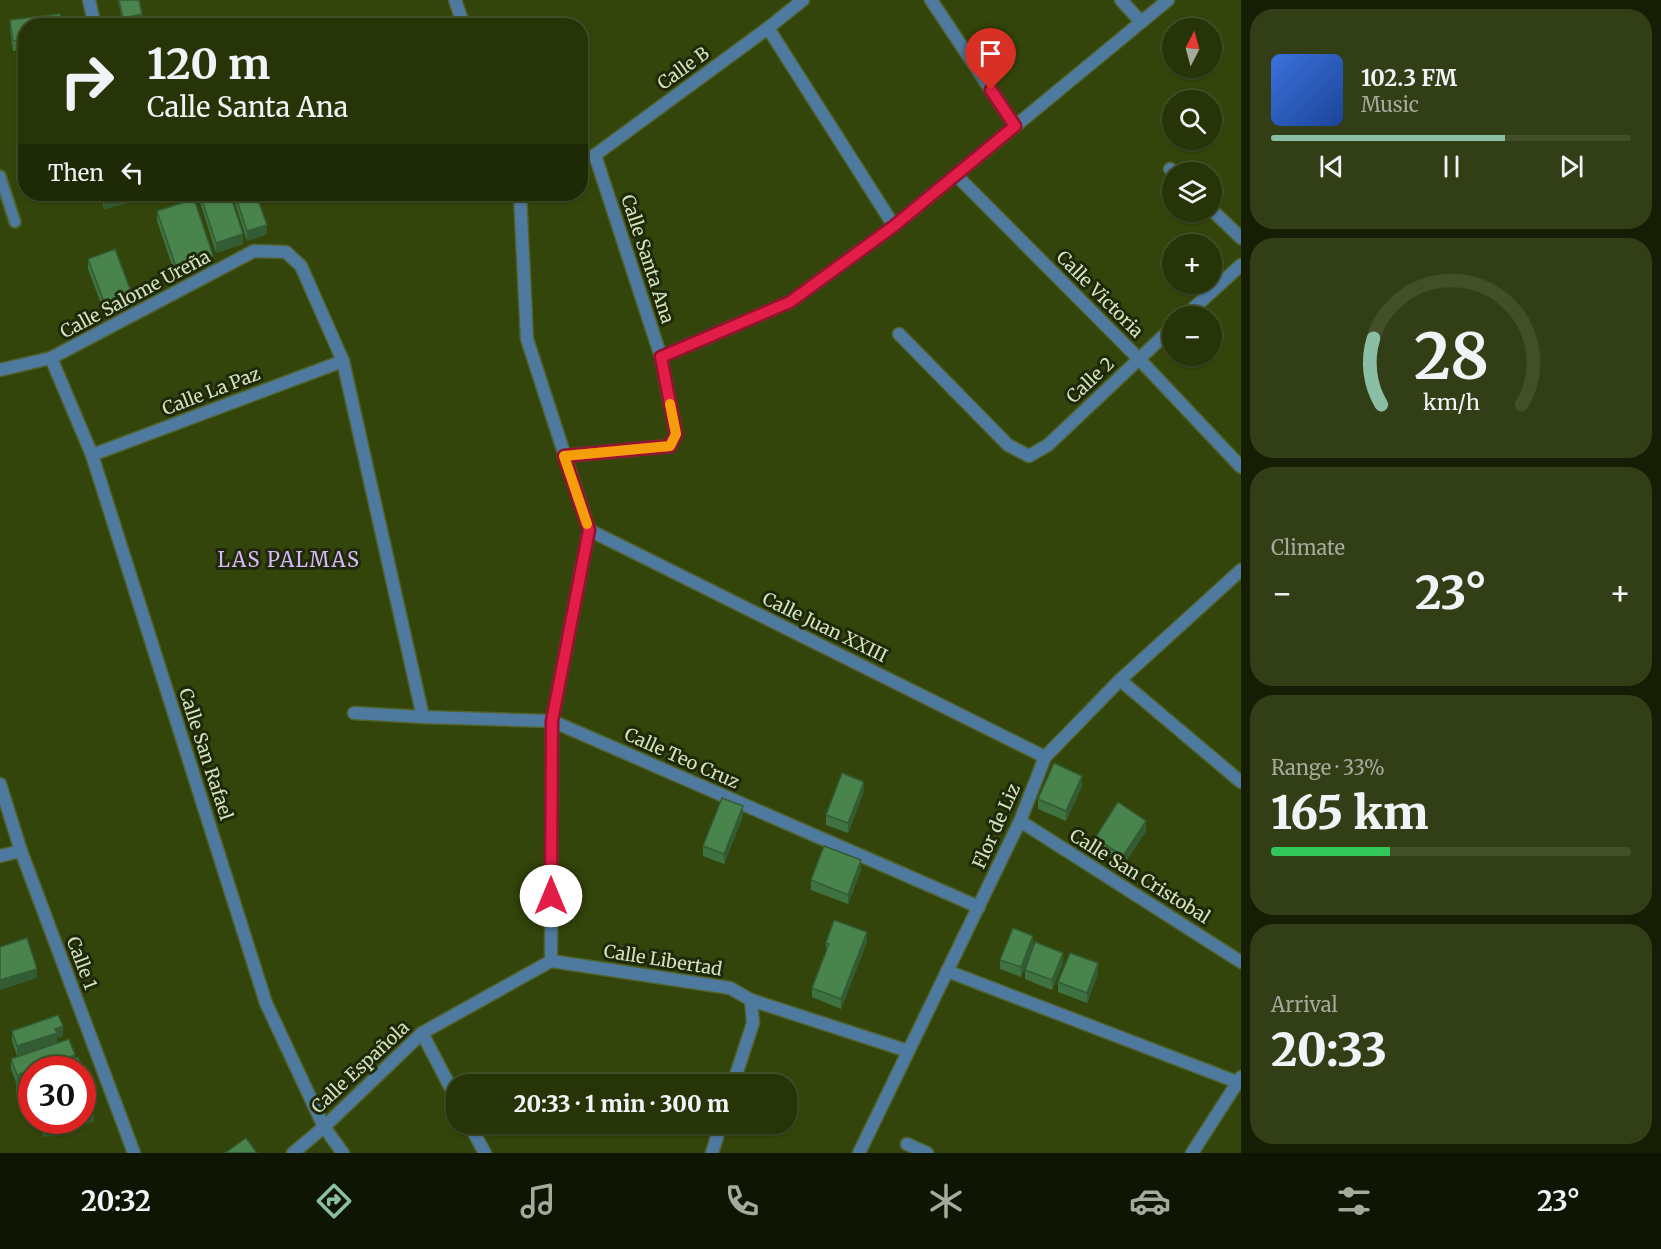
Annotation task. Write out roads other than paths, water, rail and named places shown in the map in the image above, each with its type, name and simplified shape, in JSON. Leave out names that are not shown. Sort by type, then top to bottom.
[{"type":"street","points":[[89,0],[93,18]]},
{"type":"street","points":[[455,0],[461,18]]},
{"type":"street","name":"Calle B","points":[[588,157],[595,155],[803,0]]},
{"type":"street","points":[[932,0],[1015,126]]},
{"type":"street","points":[[1121,0],[1140,22]]},
{"type":"street","points":[[661,357],[790,302],[894,226],[1168,0]]},
{"type":"street","points":[[768,28],[894,226]]},
{"type":"street","name":"Calle Santa Ana","points":[[564,456],[670,446],[676,434],[661,357],[595,155]]},
{"type":"street","name":"Calle Victoria","points":[[956,175],[1139,359],[1241,467]]},
{"type":"street","points":[[520,201],[527,339],[589,530],[552,721],[551,961]]},
{"type":"street","points":[[1222,220],[1241,238]]},
{"type":"street","name":"Calle Salome Ureña","points":[[0,370],[51,358],[254,251],[286,252],[301,266],[342,361]]},
{"type":"street","points":[[1196,306],[1241,265]]},
{"type":"street","name":"Calle 2","points":[[899,334],[1008,445],[1029,456],[1048,445],[1162,337]]},
{"type":"street","name":"Calle San Rafael","points":[[51,358],[92,455],[266,1003],[324,1127],[343,1153]]},
{"type":"street","points":[[342,361],[423,717]]},
{"type":"street","name":"Calle La Paz","points":[[92,455],[342,361]]},
{"type":"street","name":"Calle Juan XXIII","points":[[589,530],[1045,756]]},
{"type":"street","name":"Flor de Liz","points":[[859,1153],[1020,821],[1045,756],[1120,680],[1241,570]]},
{"type":"street","points":[[1120,680],[1241,782]]},
{"type":"street","name":"Calle Teo Cruz","points":[[354,713],[552,721],[979,907]]},
{"type":"street","name":"Calle 1","points":[[0,784],[21,851],[134,1153]]},
{"type":"street","name":"Calle San Cristobal","points":[[1020,821],[1241,962]]},
{"type":"street","points":[[0,856],[21,851]]},
{"type":"street","name":"Calle Española","points":[[293,1153],[324,1127],[422,1032],[551,961]]},
{"type":"street","name":"Calle Libertad","points":[[551,961],[730,988],[751,1000],[908,1051]]},
{"type":"street","points":[[947,971],[1239,1080],[1192,1153]]},
{"type":"street","points":[[736,1074],[753,1023],[751,1000]]},
{"type":"street","points":[[422,1032],[446,1079]]},
{"type":"street","points":[[475,1134],[485,1153]]},
{"type":"street","points":[[712,1153],[718,1134]]},
{"type":"street","points":[[907,1144],[927,1153]]},
{"type":"lane","points":[[0,176],[15,222]]},
{"type":"district","name":"LAS PALMAS","points":[[289,559]]}]
